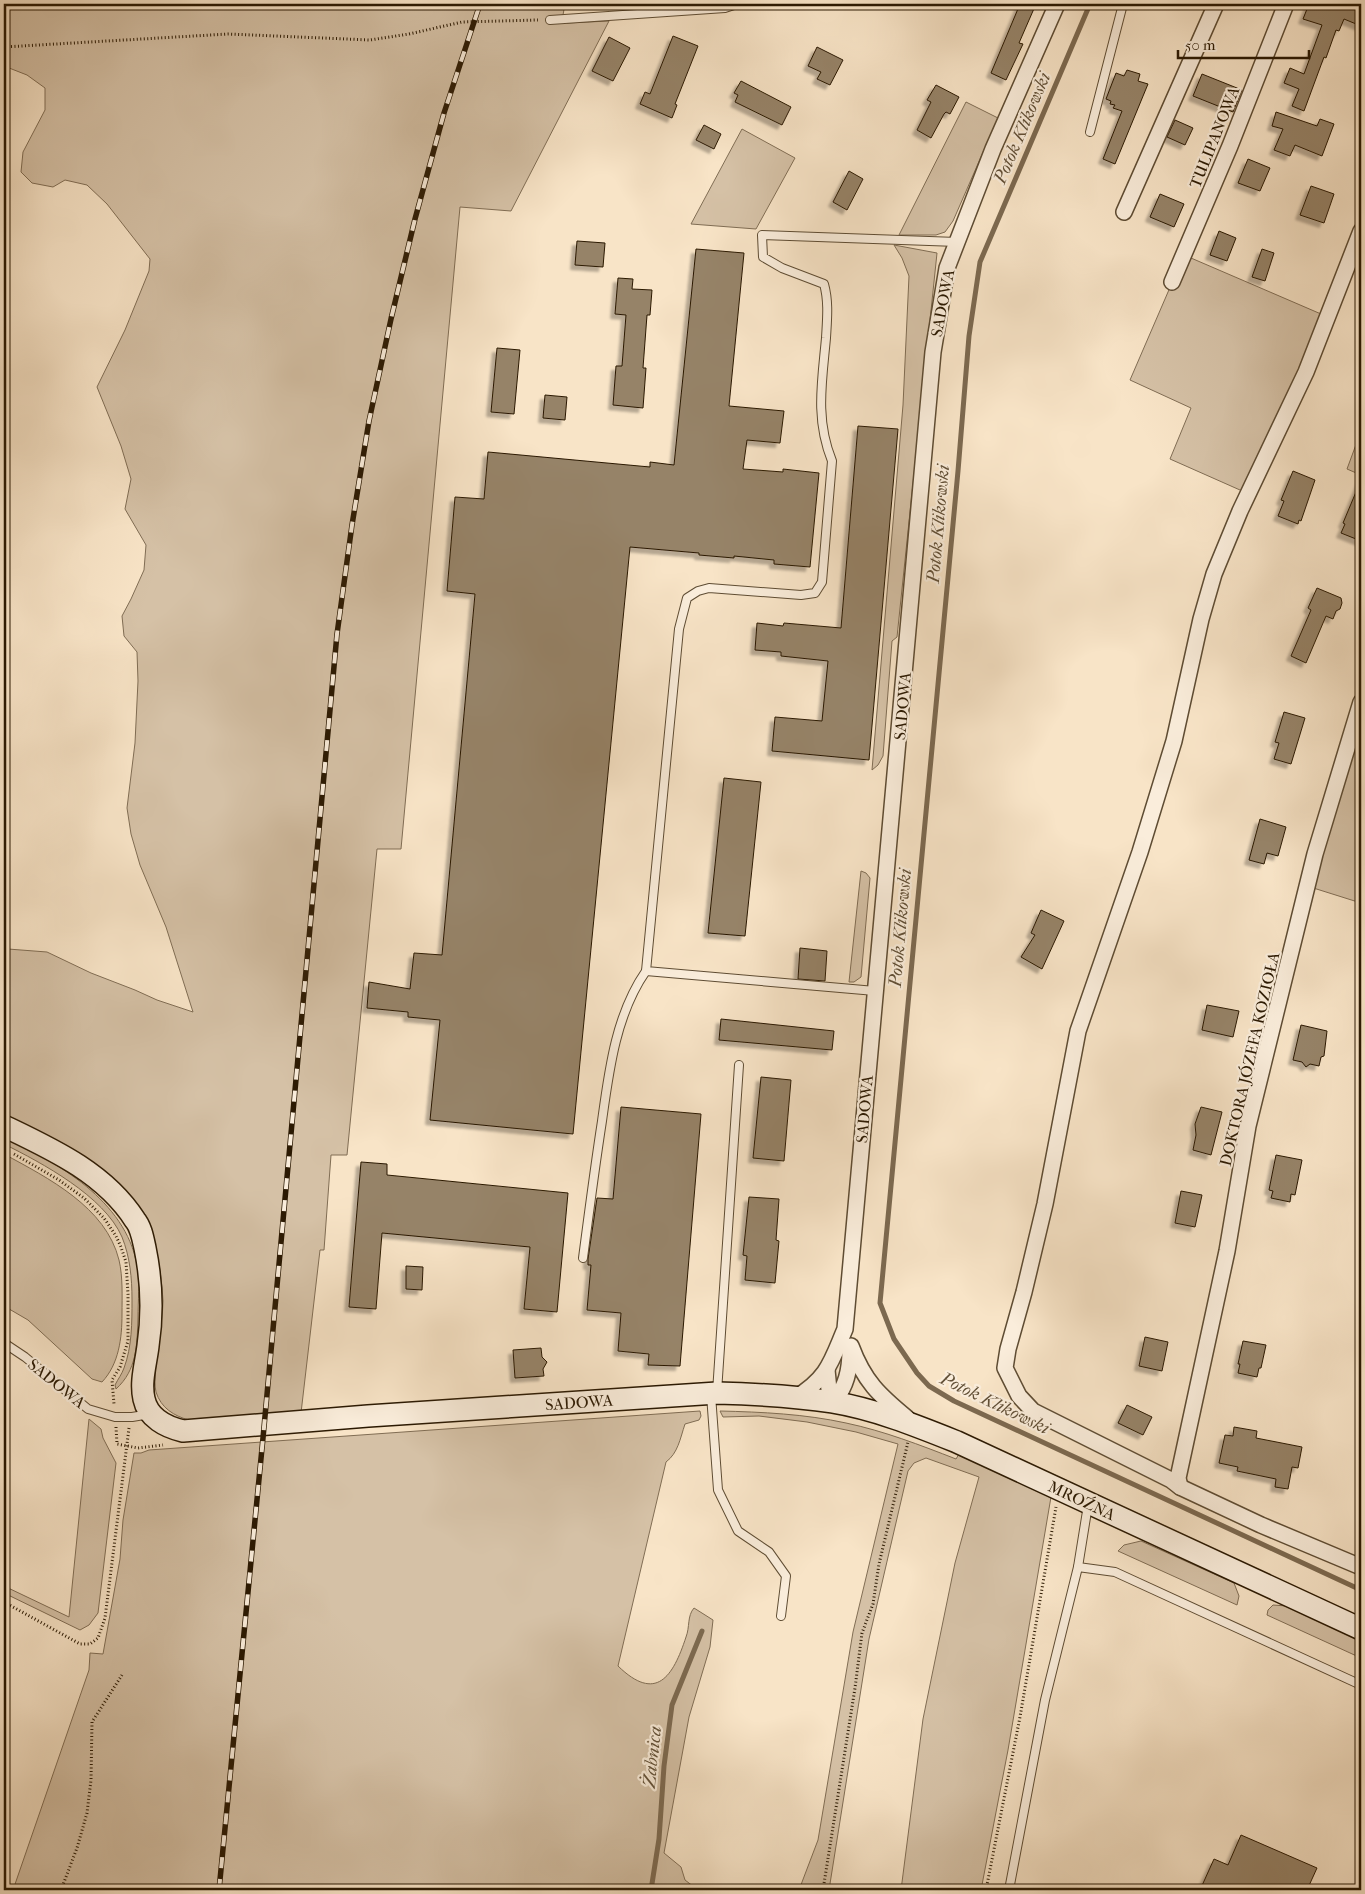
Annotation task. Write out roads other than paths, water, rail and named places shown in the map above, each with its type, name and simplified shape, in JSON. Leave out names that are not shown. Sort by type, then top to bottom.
[{"type":"main road","points":[[4,1126],[57,1151],[89,1173],[116,1196],[136,1221],[143,1240],[150,1272],[152,1305],[143,1378],[144,1400],[141,1415]]},
{"type":"main road","name":"SADOWA","points":[[141,1415],[156,1420],[168,1428],[183,1432],[378,1416],[714,1394],[771,1395],[795,1398]]},
{"type":"main road","name":"MROŹNA","points":[[795,1398],[834,1402],[916,1426],[1059,1489],[1361,1629]]},
{"type":"street","name":"SADOWA","points":[[795,1398],[812,1388],[827,1370],[845,1329],[933,352],[947,268],[994,149],[1057,4]]},
{"type":"street","points":[[1124,212],[1216,4]]},
{"type":"street","name":"TULIPANOWA","points":[[1172,282],[1230,146],[1286,4]]},
{"type":"street","points":[[1361,231],[1306,372],[1240,511],[1214,574],[1201,619],[1171,750],[1140,852],[1078,1031],[1045,1204],[1008,1349],[1005,1368],[1019,1396],[1033,1411],[1171,1480],[1180,1487],[1261,1525],[1361,1567]]},
{"type":"street","name":"DOKTORA JÓZEFA KOZIOŁA","points":[[1180,1487],[1178,1478],[1227,1250],[1248,1126],[1315,854],[1361,702]]},
{"type":"street","points":[[845,1329],[856,1361],[866,1380],[882,1398],[916,1426]]},
{"type":"street","points":[[834,1402],[847,1378],[850,1368],[851,1346]]},
{"type":"street","points":[[827,1370],[829,1390],[834,1402]]},
{"type":"lane","points":[[550,20],[725,8],[737,4]]},
{"type":"lane","points":[[1090,132],[1123,4]]},
{"type":"lane","points":[[583,1258],[609,1072],[621,1024],[635,986],[646,971],[679,629],[687,598],[698,590],[709,588],[802,595],[815,593],[822,582],[832,461],[825,443],[820,415],[828,295],[824,284],[810,277],[782,268],[763,257],[762,235],[957,242]]},
{"type":"lane","points":[[646,971],[875,992]]},
{"type":"lane","points":[[739,1065],[714,1394],[718,1490],[738,1531],[769,1552],[786,1576],[781,1616]]},
{"type":"lane","name":"SADOWA","points":[[4,1343],[25,1357],[88,1409],[115,1417],[141,1415]]},
{"type":"lane","points":[[1009,1890],[1045,1700],[1078,1567],[1089,1503]]},
{"type":"lane","points":[[1078,1567],[1115,1572],[1361,1685]]},
{"type":"waterway","name":"Potok Klikowski","points":[[1090,4],[980,262],[969,336],[880,1303],[894,1339],[917,1373],[929,1386],[954,1401],[1361,1590]]},
{"type":"waterway","name":"Żabnica","points":[[651,1890],[659,1839],[664,1766],[672,1705],[702,1631]]},
{"type":"railway","points":[[219,1890],[263,1438],[337,634],[352,525],[369,421],[415,219],[444,113],[480,4]]}]
